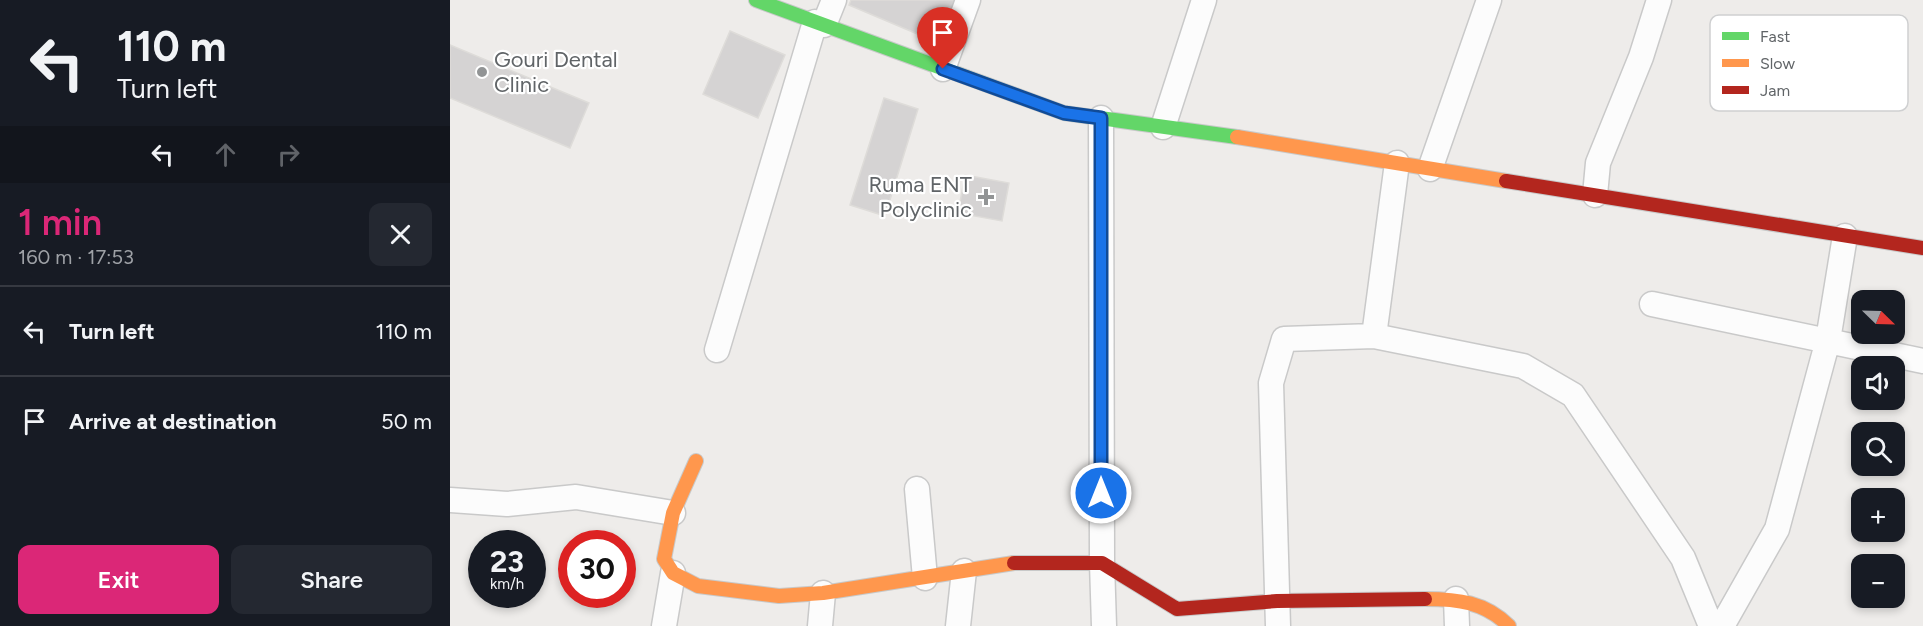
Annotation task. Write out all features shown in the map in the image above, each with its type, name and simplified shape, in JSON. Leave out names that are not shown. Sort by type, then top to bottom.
[{"type":"street","points":[[756,0],[1064,113],[1923,248]]},
{"type":"street","points":[[717,350],[820,23],[834,0]]},
{"type":"street","points":[[943,69],[968,0]]},
{"type":"street","points":[[1163,127],[1204,0]]},
{"type":"street","points":[[1430,169],[1489,0]]},
{"type":"street","points":[[1595,195],[1598,163],[1641,57],[1659,0]]},
{"type":"street","points":[[1101,118],[1101,563],[1104,626]]},
{"type":"street","points":[[1374,336],[1397,164]]},
{"type":"street","points":[[1722,626],[1777,529],[1828,340],[1845,236]]},
{"type":"street","points":[[1652,304],[1923,361]]},
{"type":"street","points":[[1278,626],[1271,383],[1284,339],[1374,336],[1523,366],[1573,395],[1683,558],[1712,626]]},
{"type":"street","points":[[696,461],[673,513],[664,559],[673,573],[698,586],[779,596],[823,593],[1018,562],[1101,563],[1177,609],[1277,601],[1456,599],[1483,606],[1499,615],[1509,626]]},
{"type":"street","points":[[917,489],[925,578]]},
{"type":"street","points":[[450,500],[507,504],[576,498],[673,513]]},
{"type":"street","points":[[958,626],[964,571]]},
{"type":"street","points":[[664,626],[673,573]]},
{"type":"street","points":[[820,626],[823,593]]},
{"type":"street","points":[[1456,599],[1457,626]]},
{"type":"building","points":[[851,0],[960,0],[941,44],[849,5]]},
{"type":"building","points":[[730,31],[785,55],[758,118],[703,94]]},
{"type":"building","name":"Gouri Dental Clinic","points":[[450,45],[589,103],[570,148],[450,98]]},
{"type":"building","points":[[884,98],[918,109],[885,216],[850,205]]},
{"type":"building","points":[[965,175],[1009,183],[1002,221],[958,213]]},
{"type":"traffic: fast","points":[[756,0],[1064,113],[1237,137]]},
{"type":"traffic: slow","points":[[1237,137],[1506,181]]},
{"type":"traffic: slow","points":[[696,461],[673,513],[664,559],[673,573],[698,586],[779,596],[823,593],[1014,563]]},
{"type":"traffic: slow","points":[[1425,599],[1460,601],[1481,607],[1509,626]]},
{"type":"traffic: jam","points":[[1506,181],[1923,248]]},
{"type":"traffic: jam","points":[[1014,563],[1102,563],[1177,609],[1277,601],[1425,599]]},
{"type":"place","name":"Gouri Dental Clinic","points":[[482,72]]},
{"type":"place","name":"Ruma ENT Polyclinic","points":[[986,197]]},
{"type":"route","points":[[943,69],[1064,113],[1101,118],[1101,493]]}]
